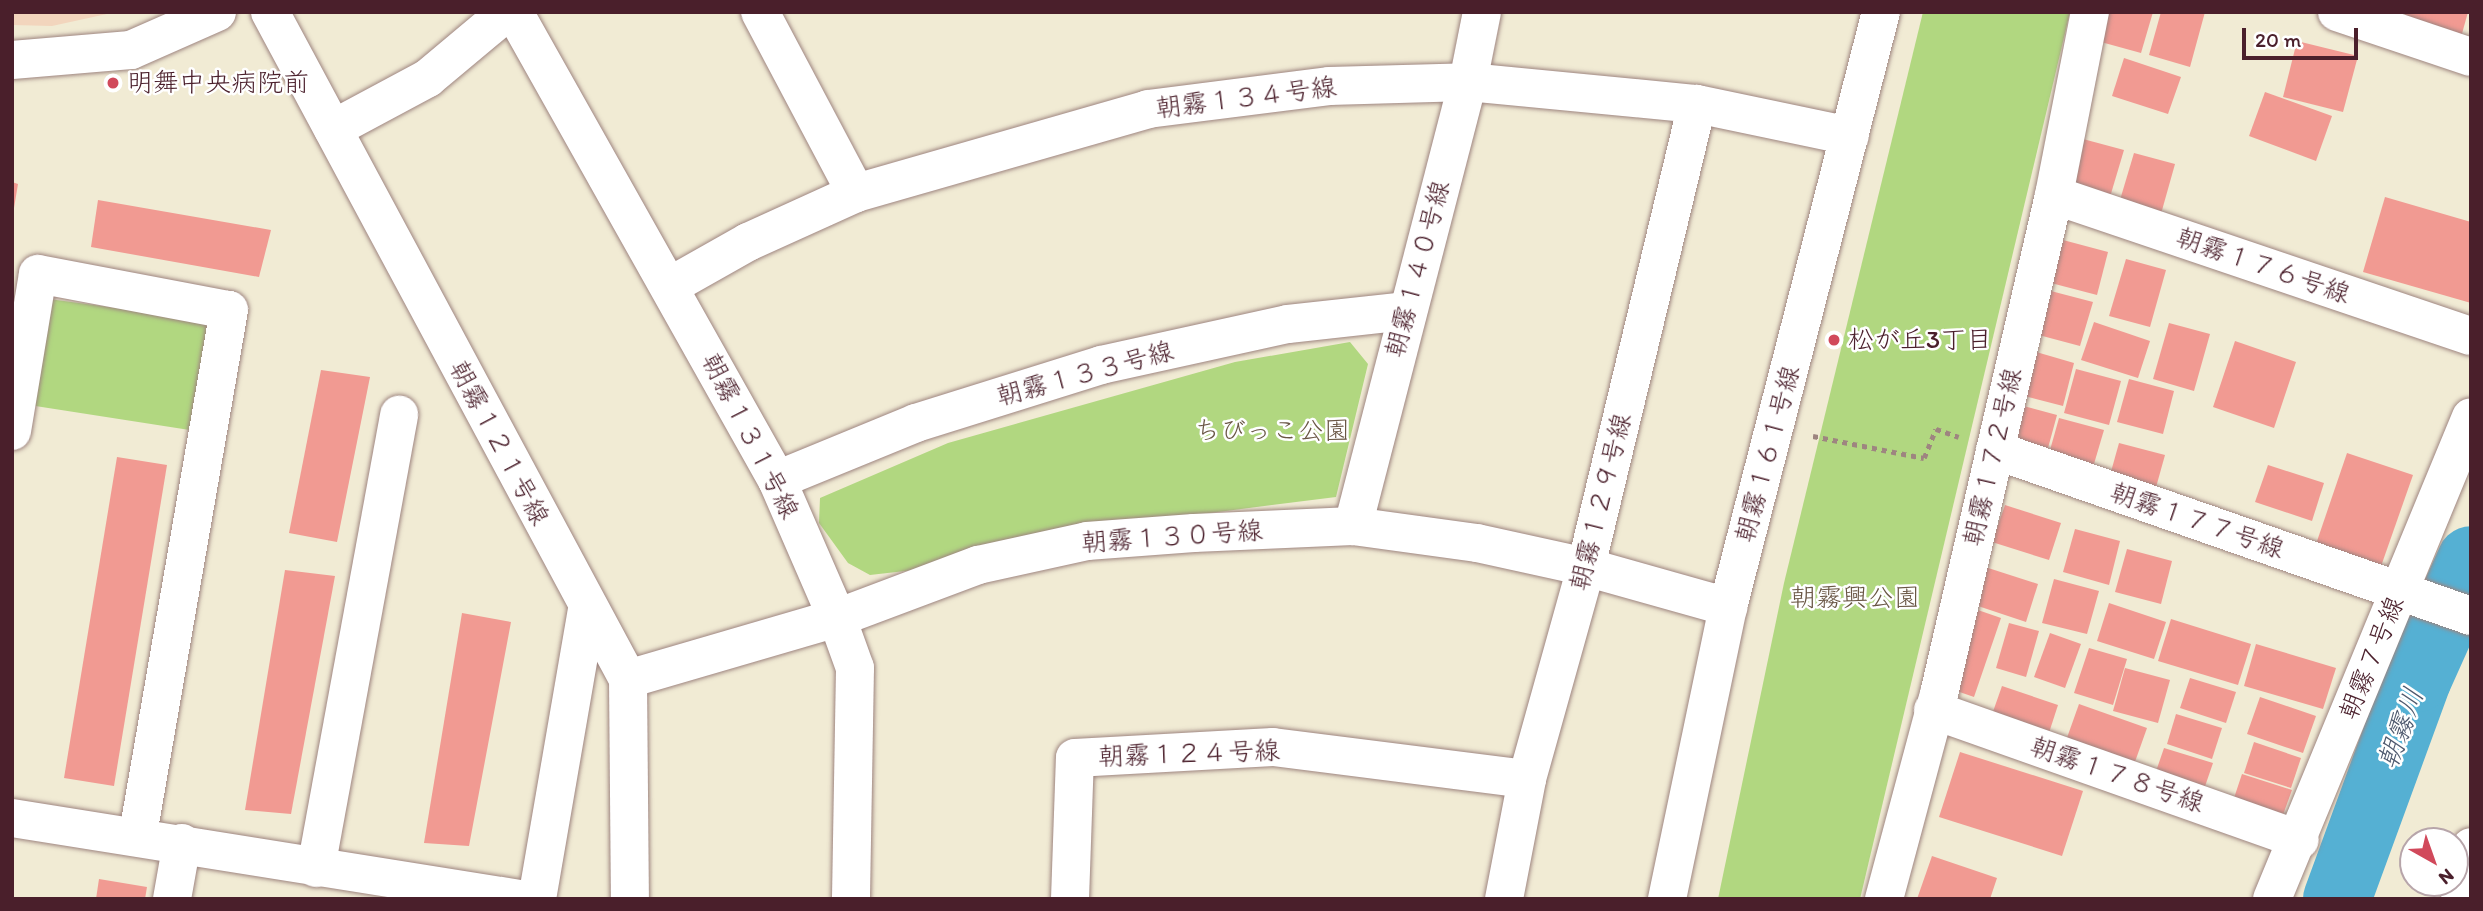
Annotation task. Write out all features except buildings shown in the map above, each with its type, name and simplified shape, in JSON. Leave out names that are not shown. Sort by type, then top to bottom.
[{"type":"street","points":[[12,60],[131,50],[217,12]]},
{"type":"street","name":"朝霧１２１号線","points":[[270,12],[587,609],[628,679],[631,899]]},
{"type":"street","points":[[332,128],[428,78],[507,12]]},
{"type":"street","name":"朝霧１３１号線","points":[[514,12],[777,480],[837,618],[855,668],[851,899]]},
{"type":"street","points":[[760,12],[856,193]]},
{"type":"street","name":"朝霧１４０号線","points":[[1353,526],[1405,311],[1468,82],[1482,12]]},
{"type":"street","name":"朝霧１６１号線","points":[[1667,899],[1728,607],[1881,12]]},
{"type":"street","name":"朝霧１７２号線","points":[[1884,899],[1933,710],[1995,450],[2054,195],[2090,12]]},
{"type":"street","points":[[2337,12],[2471,57]]},
{"type":"street","name":"朝霧１３４号線","points":[[670,286],[748,242],[856,193],[1148,110],[1329,86],[1468,82],[1697,104],[1850,136]]},
{"type":"street","name":"朝霧１２９号線","points":[[1504,899],[1527,779],[1586,567],[1697,104]]},
{"type":"street","name":"朝霧１７６号線","points":[[2054,195],[2471,336]]},
{"type":"street","points":[[12,431],[38,274],[229,310],[138,834]]},
{"type":"street","name":"朝霧１３３号線","points":[[777,480],[916,423],[1101,365],[1289,324],[1405,311]]},
{"type":"street","points":[[316,868],[399,415]]},
{"type":"street","name":"朝霧７号線","points":[[2272,899],[2416,597],[2471,417]]},
{"type":"street","name":"朝霧１７７号線","points":[[1995,450],[2471,616]]},
{"type":"street","name":"朝霧１３０号線","points":[[628,679],[837,618],[978,565],[1087,541],[1353,526],[1477,543],[1586,567],[1728,607]]},
{"type":"street","points":[[537,899],[587,609]]},
{"type":"street","name":"朝霧１７８号線","points":[[1933,710],[2300,840]]},
{"type":"street","name":"朝霧１２４号線","points":[[1070,899],[1074,758],[1273,747],[1527,779]]},
{"type":"street","points":[[12,818],[138,834],[316,868],[363,887],[520,899]]},
{"type":"street","points":[[172,899],[182,843]]},
{"type":"street","points":[[2460,899],[2471,847]]},
{"type":"path","points":[[1774,429],[1924,457],[1936,429],[1995,450]]},
{"type":"shaded area","points":[[12,12],[116,12],[52,26],[12,25]]},
{"type":"green space","name":"朝霧興公園","points":[[1923,12],[2070,12],[1860,899],[1718,899],[1784,583]]},
{"type":"green space","points":[[49,299],[214,321],[196,431],[29,405]]},
{"type":"green space","name":"ちびっこ公園","points":[[1350,342],[1368,364],[1336,497],[1202,514],[914,570],[870,575],[848,563],[819,523],[820,498],[948,443],[1235,362]]},
{"type":"waterway","name":"朝霧川","points":[[2337,899],[2418,678],[2471,560]]},
{"type":"place","name":"明舞中央病院前","points":[[113,83]]},
{"type":"place","name":"松が丘3丁目","points":[[1834,340]]}]
